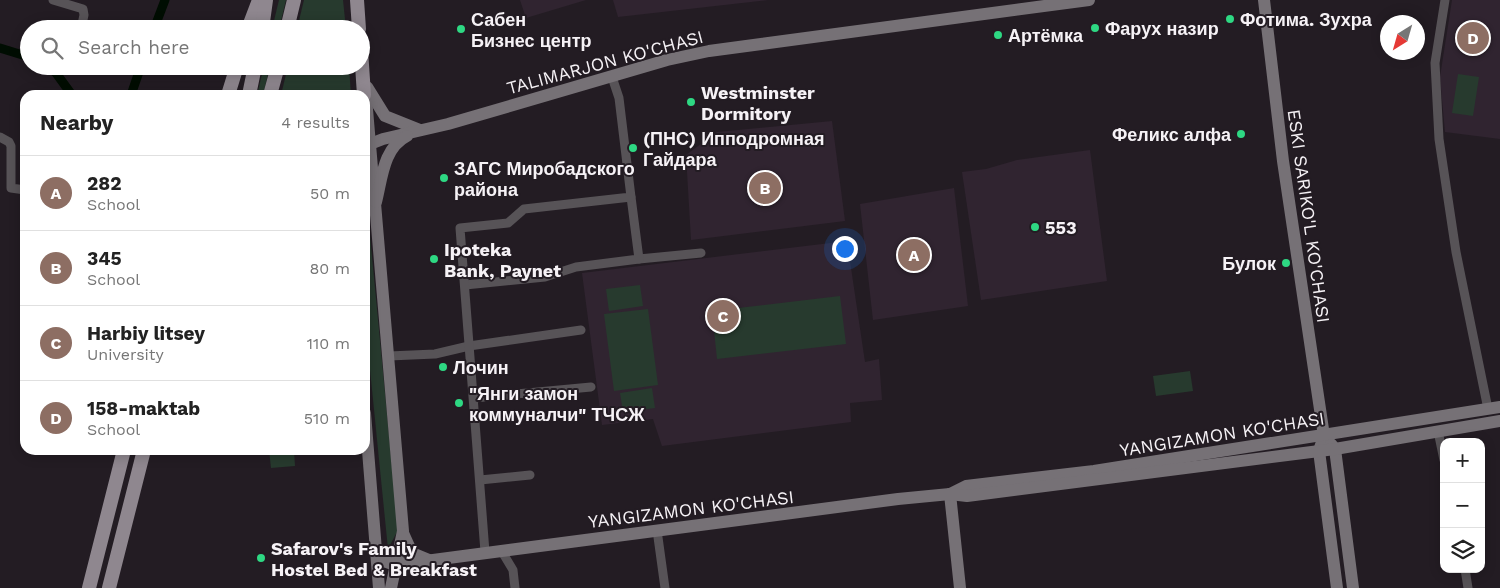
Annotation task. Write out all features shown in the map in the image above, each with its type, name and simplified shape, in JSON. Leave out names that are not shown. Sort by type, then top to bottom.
[{"type":"main road","points":[[251,20],[259,0]]},
{"type":"main road","points":[[263,20],[266,0]]},
{"type":"main road","points":[[289,20],[294,0]]},
{"type":"main road","points":[[356,0],[358,20]]},
{"type":"main road","name":"TALIMARJON KO'CHASI","points":[[370,143],[448,124],[667,60],[709,51],[1089,0]]},
{"type":"main road","name":"ESKI SARIKO'L KO'CHASI","points":[[1264,0],[1269,58],[1286,188],[1324,436],[1319,451],[1337,588]]},
{"type":"main road","points":[[229,90],[234,75]]},
{"type":"main road","points":[[250,90],[253,75]]},
{"type":"main road","points":[[271,90],[276,75]]},
{"type":"main road","points":[[363,75],[364,88]]},
{"type":"main road","points":[[370,96],[385,116],[420,130]]},
{"type":"main road","points":[[391,588],[403,531],[389,356],[370,198],[392,147],[399,140],[420,130]]},
{"type":"main road","name":"YANGIZAMON KO'CHASI","points":[[950,494],[966,486],[1094,471],[1494,408]]},
{"type":"main road","name":"YANGIZAMON KO'CHASI","points":[[396,565],[657,530],[950,494],[967,496],[1335,449],[1500,421]]},
{"type":"main road","points":[[1324,436],[1335,449],[1353,588]]},
{"type":"main road","points":[[89,588],[123,455]]},
{"type":"main road","points":[[109,588],[143,455]]},
{"type":"main road","points":[[368,455],[379,588]]},
{"type":"main road","points":[[950,494],[960,588]]},
{"type":"main road","name":"YANGIZAMON KO'CHASI","points":[[403,531],[406,543],[412,553],[423,558],[436,560]]},
{"type":"main road","points":[[376,551],[384,561],[396,565]]},
{"type":"street","points":[[53,0],[83,9],[83,20]]},
{"type":"street","points":[[1445,0],[1435,63],[1438,131],[1456,252],[1494,408]]},
{"type":"street","points":[[612,77],[619,98],[639,259]]},
{"type":"street","points":[[0,137],[11,146],[11,188],[20,189]]},
{"type":"street","points":[[485,552],[460,228],[508,223],[524,209],[631,197]]},
{"type":"street","points":[[465,285],[545,277],[576,266],[701,253]]},
{"type":"street","points":[[389,356],[435,354],[469,346],[581,330]]},
{"type":"street","points":[[474,398],[591,386]]},
{"type":"street","points":[[1438,431],[1440,441]]},
{"type":"street","points":[[480,480],[530,475]]},
{"type":"street","points":[[657,530],[664,588]]},
{"type":"street","points":[[501,550],[513,570],[515,588]]},
{"type":"street","points":[[1466,573],[1468,588]]},
{"type":"shaded area","points":[[520,0],[586,0],[526,18]]},
{"type":"shaded area","points":[[613,0],[768,0],[618,17]]},
{"type":"shaded area","points":[[1452,0],[1500,0],[1500,139],[1445,132],[1440,77]]},
{"type":"shaded area","points":[[832,121],[845,221],[691,240],[686,155],[717,132]]},
{"type":"shaded area","name":"553","points":[[1090,150],[1107,281],[981,300],[962,172],[986,169],[1017,160]]},
{"type":"shaded area","points":[[954,188],[968,306],[873,320],[860,204]]},
{"type":"shaded area","points":[[847,241],[865,362],[879,359],[882,400],[850,403],[851,422],[662,446],[653,419],[602,425],[582,273]]},
{"type":"green space","points":[[279,0],[286,0],[281,20],[274,20]]},
{"type":"green space","points":[[304,0],[343,0],[345,20],[299,20]]},
{"type":"green space","points":[[1458,74],[1479,77],[1473,116],[1452,113]]},
{"type":"green space","points":[[262,75],[268,75],[264,90],[258,90]]},
{"type":"green space","points":[[286,75],[350,75],[351,90],[282,90]]},
{"type":"green space","points":[[370,236],[398,530],[388,549],[370,370]]},
{"type":"green space","points":[[640,285],[643,306],[609,311],[606,289]]},
{"type":"green space","points":[[840,296],[846,344],[717,359],[712,311]]},
{"type":"green space","points":[[648,309],[658,385],[614,391],[604,314]]},
{"type":"green space","points":[[1190,371],[1193,391],[1156,396],[1153,376]]},
{"type":"green space","points":[[652,388],[655,408],[623,412],[620,393]]},
{"type":"green space","points":[[270,455],[294,455],[295,466],[271,468]]},
{"type":"waterway","points":[[157,20],[165,0]]},
{"type":"waterway","points":[[0,48],[20,54]]},
{"type":"waterway","points":[[57,75],[68,90]]},
{"type":"waterway","points":[[133,90],[138,75]]},
{"type":"place","name":"Фотима. Зухра","points":[[1230,19]]},
{"type":"place","name":"Фарух назир","points":[[1095,28]]},
{"type":"place","name":"Сабен Бизнес центр","points":[[461,29]]},
{"type":"place","name":"Артёмка","points":[[998,35]]},
{"type":"place","name":"158-maktab","points":[[1473,38]]},
{"type":"place","name":"Westminster Dormitory","points":[[691,102]]},
{"type":"place","name":"Феликс алфа","points":[[1241,134]]},
{"type":"place","name":"(ПНС) Ипподромная Гайдара","points":[[633,148]]},
{"type":"place","name":"ЗАГС Миробадского района","points":[[444,178]]},
{"type":"place","name":"345","points":[[765,188]]},
{"type":"place","name":"553","points":[[1035,227]]},
{"type":"place","name":"282","points":[[914,255]]},
{"type":"place","name":"Ipoteka Bank, Paynet","points":[[434,259]]},
{"type":"place","name":"Булок","points":[[1286,263]]},
{"type":"place","name":"Harbiy litsey","points":[[723,316]]},
{"type":"place","name":"Лочин","points":[[443,367]]},
{"type":"place","name":"\"Янги замон коммуналчи\" ТЧСЖ","points":[[459,403]]},
{"type":"place","name":"Safarov's Family Hostel Bed & Breakfast","points":[[261,558]]}]
